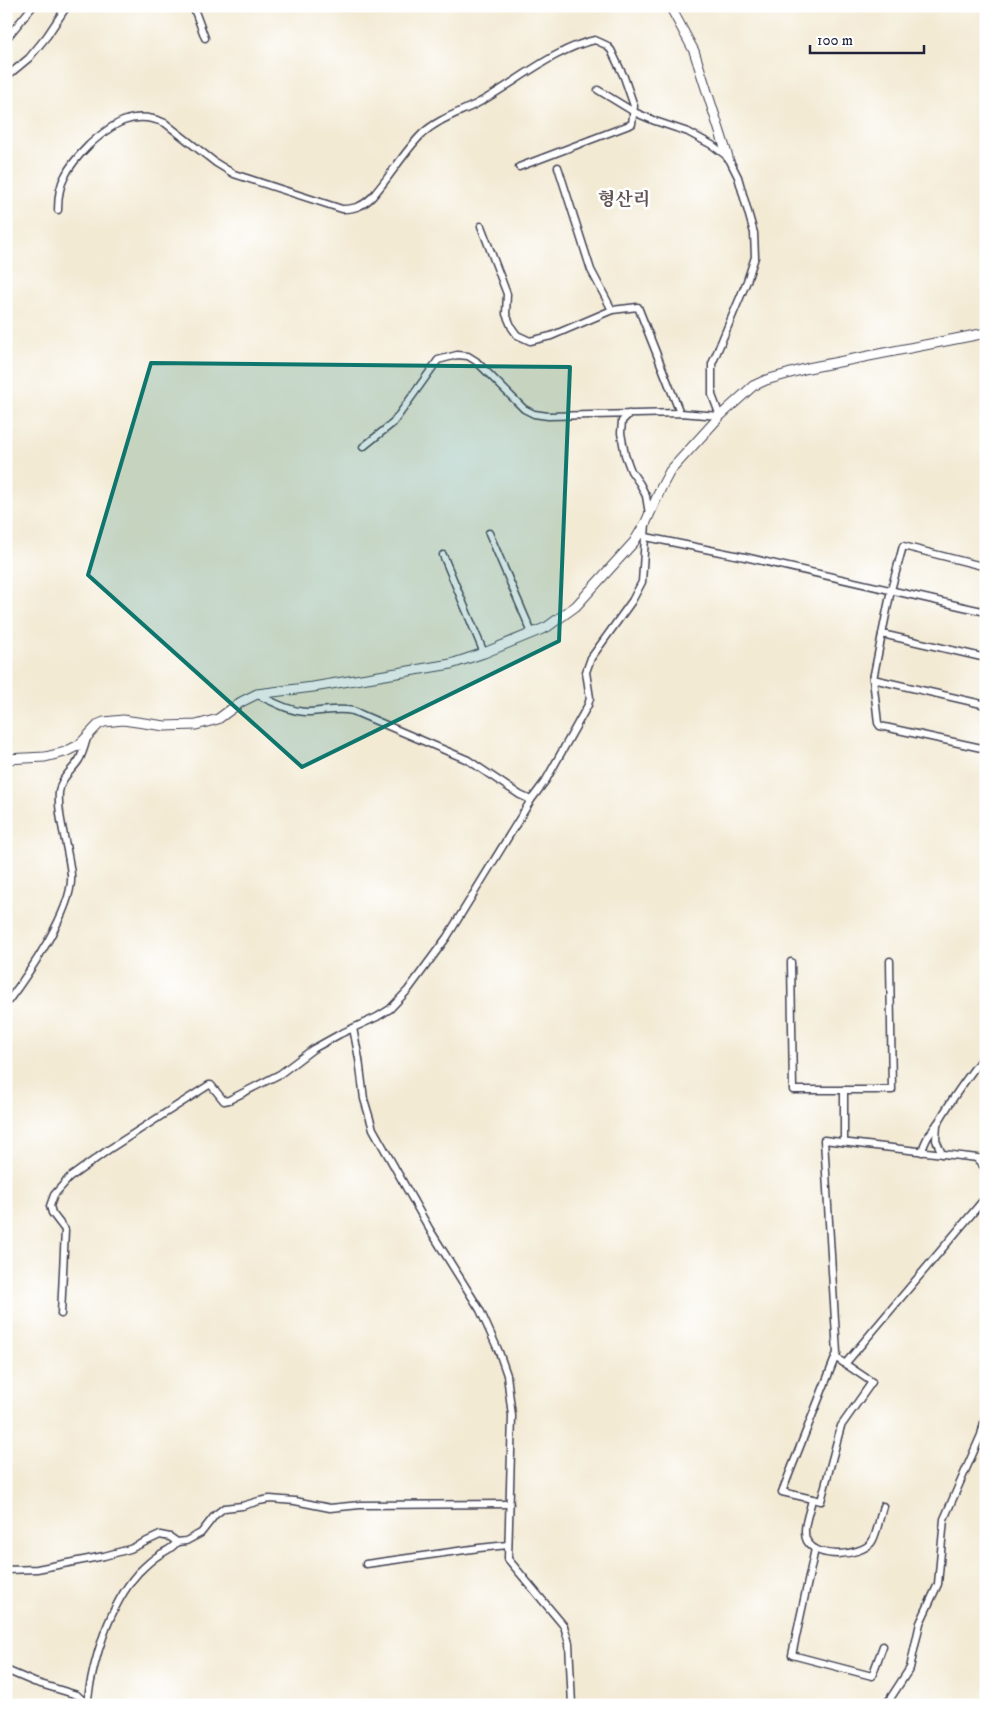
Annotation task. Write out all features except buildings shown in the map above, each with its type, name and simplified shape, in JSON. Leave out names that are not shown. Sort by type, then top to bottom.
[{"type":"main road","points":[[670,6],[694,52],[728,157]]},
{"type":"main road","points":[[6,759],[54,755],[73,749],[99,724],[110,720],[165,726],[196,725],[211,722],[224,716],[241,702],[257,694],[313,687],[459,662],[532,633],[556,622],[576,606],[634,542],[648,518],[665,478],[720,416],[753,386],[772,378],[808,368],[986,332]]},
{"type":"street","points":[[6,39],[33,6]]},
{"type":"street","points":[[6,77],[35,51],[67,6]]},
{"type":"street","points":[[193,6],[205,38]]},
{"type":"street","points":[[58,210],[59,192],[65,174],[84,149],[110,127],[119,122],[141,117],[165,123],[216,163],[234,174],[342,209],[352,209],[366,203],[413,145],[431,127],[445,118],[479,102],[573,47],[595,40],[606,45],[624,78],[634,106],[632,124],[519,167]]},
{"type":"street","points":[[363,447],[393,423],[438,360],[457,354],[468,356],[476,361],[524,409],[534,414],[548,416],[680,413],[720,416],[712,395],[712,364],[747,281],[755,257],[754,233],[748,206],[738,177],[728,157],[712,145],[688,132],[634,112],[598,90]]},
{"type":"street","points":[[558,167],[591,270],[612,310]]},
{"type":"street","points":[[481,226],[507,294],[506,314],[512,328],[518,335],[530,341],[551,336],[612,310],[638,307],[680,413]]},
{"type":"street","points":[[61,1314],[65,1230],[52,1213],[50,1206],[54,1195],[68,1178],[209,1085],[224,1101],[229,1100],[280,1074],[313,1048],[377,1018],[390,1009],[419,976],[447,937],[531,800],[546,780],[588,705],[590,698],[586,672],[591,658],[639,591],[642,582],[648,518],[646,496],[631,471],[625,455],[621,433],[622,421],[629,414]]},
{"type":"street","points":[[489,533],[532,633]]},
{"type":"street","points":[[646,537],[745,557],[986,612]]},
{"type":"street","points":[[986,567],[903,546],[873,679],[878,723],[880,726],[986,749]]},
{"type":"street","points":[[443,555],[484,653]]},
{"type":"street","points":[[882,634],[986,658]]},
{"type":"street","points":[[873,679],[986,705]]},
{"type":"street","points":[[257,694],[283,706],[300,711],[337,709],[353,711],[468,760],[520,795],[531,800]]},
{"type":"street","points":[[6,1004],[60,920],[70,895],[71,872],[59,792],[64,777],[82,755],[87,737]]},
{"type":"street","points":[[791,962],[793,1090],[892,1090],[890,960]]},
{"type":"street","points":[[353,1028],[364,1099],[373,1129],[430,1230],[480,1310],[494,1339],[507,1375],[512,1416],[508,1559],[564,1626],[568,1643],[572,1705]]},
{"type":"street","points":[[922,1152],[927,1136],[937,1124],[946,1106],[986,1053]]},
{"type":"street","points":[[844,1090],[844,1142]]},
{"type":"street","points":[[937,1124],[936,1140],[942,1154]]},
{"type":"street","points":[[836,1357],[872,1382],[841,1426],[821,1502],[782,1492],[836,1357],[837,1349],[824,1140],[986,1159]]},
{"type":"street","points":[[976,1158],[986,1169]]},
{"type":"street","points":[[845,1364],[986,1197]]},
{"type":"street","points":[[886,1705],[910,1668],[920,1623],[938,1584],[944,1519],[980,1435],[986,1414]]},
{"type":"street","points":[[812,1499],[805,1534],[815,1549],[834,1554],[854,1551],[870,1544],[874,1539],[883,1506]]},
{"type":"street","points":[[6,1570],[37,1569],[104,1556],[130,1549],[160,1535],[170,1537],[176,1542],[186,1541],[201,1533],[215,1515],[224,1508],[242,1506],[264,1500],[295,1501],[330,1508],[360,1505],[510,1504]]},
{"type":"street","points":[[87,1704],[99,1646],[122,1596],[137,1574],[147,1564],[171,1549],[176,1542]]},
{"type":"street","points":[[366,1564],[508,1545]]},
{"type":"street","points":[[815,1549],[792,1655],[872,1676],[883,1646]]},
{"type":"street","points":[[6,1670],[28,1680],[77,1695],[87,1704]]},
{"type":"highlighted area","points":[[151,363],[570,367],[559,641],[302,767],[88,575]]},
{"type":"district","name":"형산리","points":[[624,199]]}]
